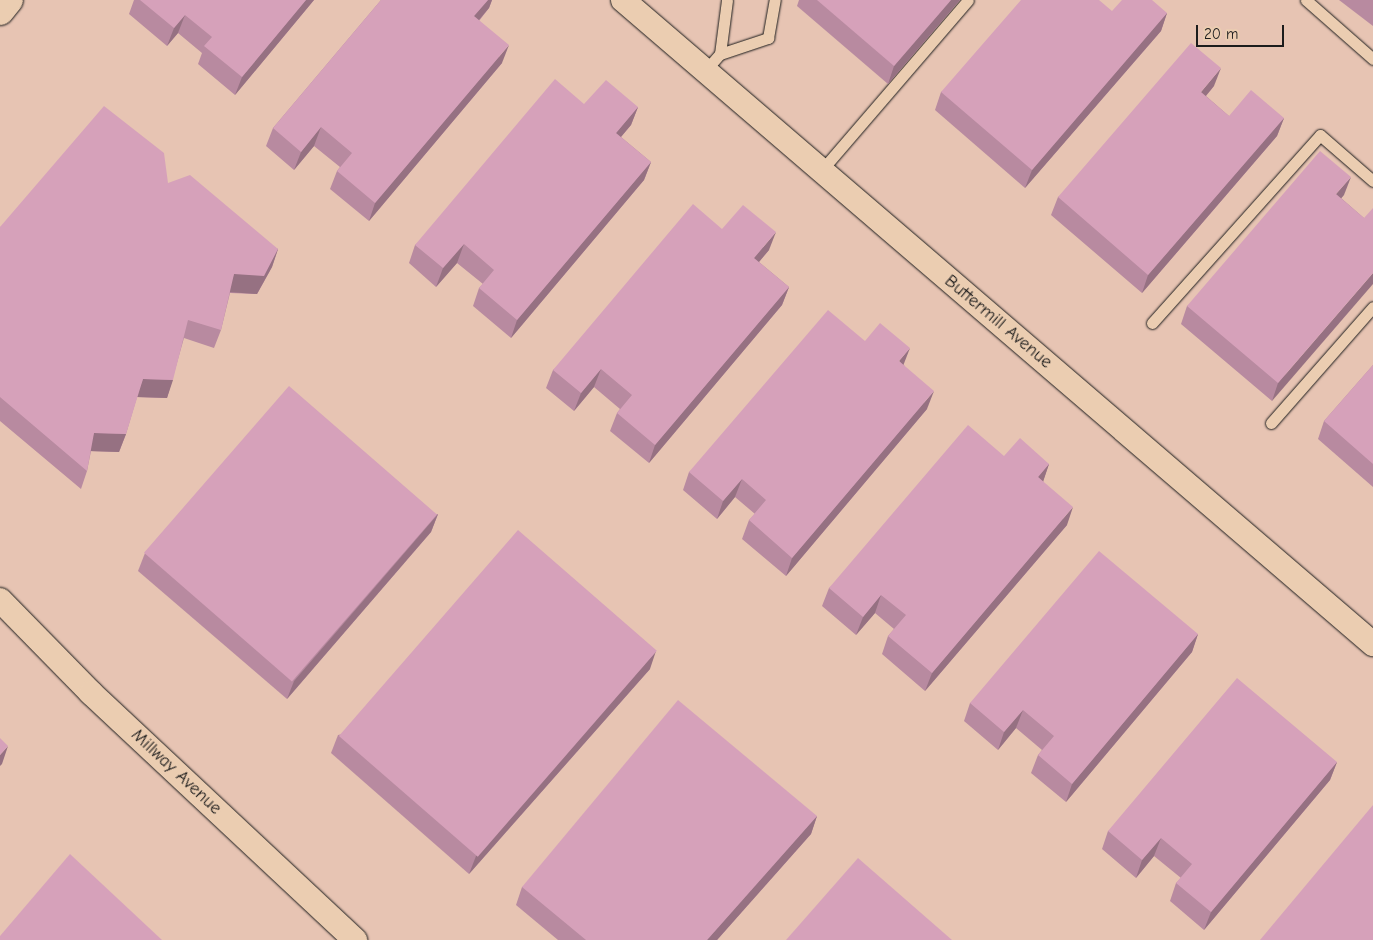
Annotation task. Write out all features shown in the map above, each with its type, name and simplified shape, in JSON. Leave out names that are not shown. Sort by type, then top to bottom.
[{"type":"street","points":[[0,11],[9,0]]},
{"type":"street","name":"Buttermill Avenue","points":[[623,0],[713,62],[821,171],[1373,644]]},
{"type":"street","name":"Millway Avenue","points":[[0,600],[91,693],[355,940]]},
{"type":"lane","points":[[713,62],[727,0]]},
{"type":"lane","points":[[713,62],[768,38],[775,0]]},
{"type":"lane","points":[[821,171],[968,0]]},
{"type":"lane","points":[[1306,0],[1373,59]]},
{"type":"lane","points":[[1152,323],[1320,135],[1373,181]]},
{"type":"lane","points":[[1271,423],[1373,306]]},
{"type":"building","points":[[140,0],[306,0],[242,77],[204,46],[212,37],[185,15],[174,28]]},
{"type":"building","points":[[381,0],[488,0],[474,16],[509,45],[375,203],[337,171],[352,153],[321,127],[301,152],[273,128]]},
{"type":"building","points":[[817,0],[951,0],[894,66]]},
{"type":"building","points":[[1021,0],[1099,0],[1112,11],[1122,0],[1152,0],[1167,13],[1032,170],[941,92]]},
{"type":"building","points":[[1191,43],[1221,68],[1201,92],[1229,116],[1251,90],[1284,118],[1148,275],[1058,197]]},
{"type":"building","points":[[555,79],[584,104],[606,80],[638,107],[616,133],[651,162],[517,320],[479,288],[494,270],[464,244],[443,268],[415,245]]},
{"type":"building","points":[[104,106],[164,153],[168,183],[190,175],[278,249],[264,276],[234,274],[221,330],[188,320],[173,380],[143,379],[126,434],[94,433],[87,471],[0,397],[0,227]]},
{"type":"building","points":[[1320,151],[1351,177],[1336,194],[1364,218],[1373,208],[1373,273],[1278,383],[1187,306]]},
{"type":"building","points":[[693,204],[722,229],[743,205],[776,232],[754,258],[789,287],[655,445],[617,413],[632,395],[601,369],[581,393],[553,370]]},
{"type":"building","points":[[828,310],[865,341],[880,323],[910,348],[899,361],[934,391],[792,558],[749,520],[766,500],[742,479],[723,501],[689,472]]},
{"type":"building","points":[[1373,365],[1373,464],[1324,421]]},
{"type":"building","points":[[289,386],[437,515],[292,681],[144,553]]},
{"type":"building","points":[[968,425],[1004,456],[1020,438],[1049,464],[1038,477],[1073,507],[932,673],[888,636],[906,615],[881,595],[863,617],[829,588]]},
{"type":"building","points":[[518,530],[657,651],[478,857],[339,736]]},
{"type":"building","points":[[1099,551],[1198,634],[1072,784],[1038,755],[1054,736],[1023,710],[1004,732],[970,703]]},
{"type":"building","points":[[1237,678],[1337,762],[1211,912],[1176,883],[1192,864],[1161,838],[1142,860],[1108,831]]},
{"type":"building","points":[[678,700],[817,816],[707,940],[586,940],[522,887]]},
{"type":"building","points":[[0,738],[8,746],[0,755]]},
{"type":"building","points":[[1373,805],[1373,940],[1260,940]]},
{"type":"building","points":[[70,854],[162,940],[0,940],[0,936]]},
{"type":"building","points":[[858,858],[952,940],[786,940]]}]
